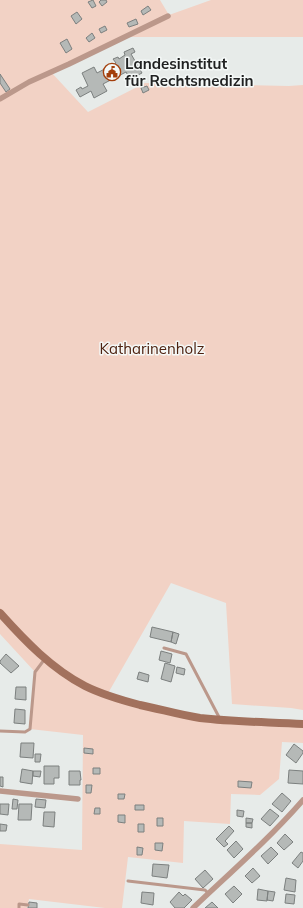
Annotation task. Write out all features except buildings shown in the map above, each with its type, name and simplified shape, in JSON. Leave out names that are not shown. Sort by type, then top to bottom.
[{"type":"street","points":[[0,99],[29,82],[168,16]]},
{"type":"street","points":[[0,613],[21,636],[65,674],[85,686],[107,696],[184,714],[220,720],[303,724]]},
{"type":"street","points":[[0,791],[78,799]]},
{"type":"street","points":[[193,908],[282,824],[303,800]]},
{"type":"lane","points":[[164,648],[186,654],[220,720]]},
{"type":"lane","points":[[0,731],[25,732],[30,729],[35,672],[45,658]]},
{"type":"lane","points":[[128,880],[205,890],[208,893]]},
{"type":"lane","points":[[19,908],[19,904],[28,905]]},
{"type":"green space","name":"Katharinenholz","points":[[0,0],[160,0],[169,15],[211,0],[303,0],[303,37],[126,37],[51,72],[88,112],[145,83],[303,85],[303,710],[232,704],[226,603],[171,583],[107,695],[199,717],[303,724],[303,743],[282,742],[279,779],[260,795],[231,794],[230,824],[184,821],[183,863],[128,857],[122,908],[105,908],[29,899],[27,908],[0,908],[0,844],[82,850],[83,735],[30,729],[35,672],[0,634]]},
{"type":"place","name":"Landesinstitut für Rechtsmedizin","points":[[112,72]]}]
